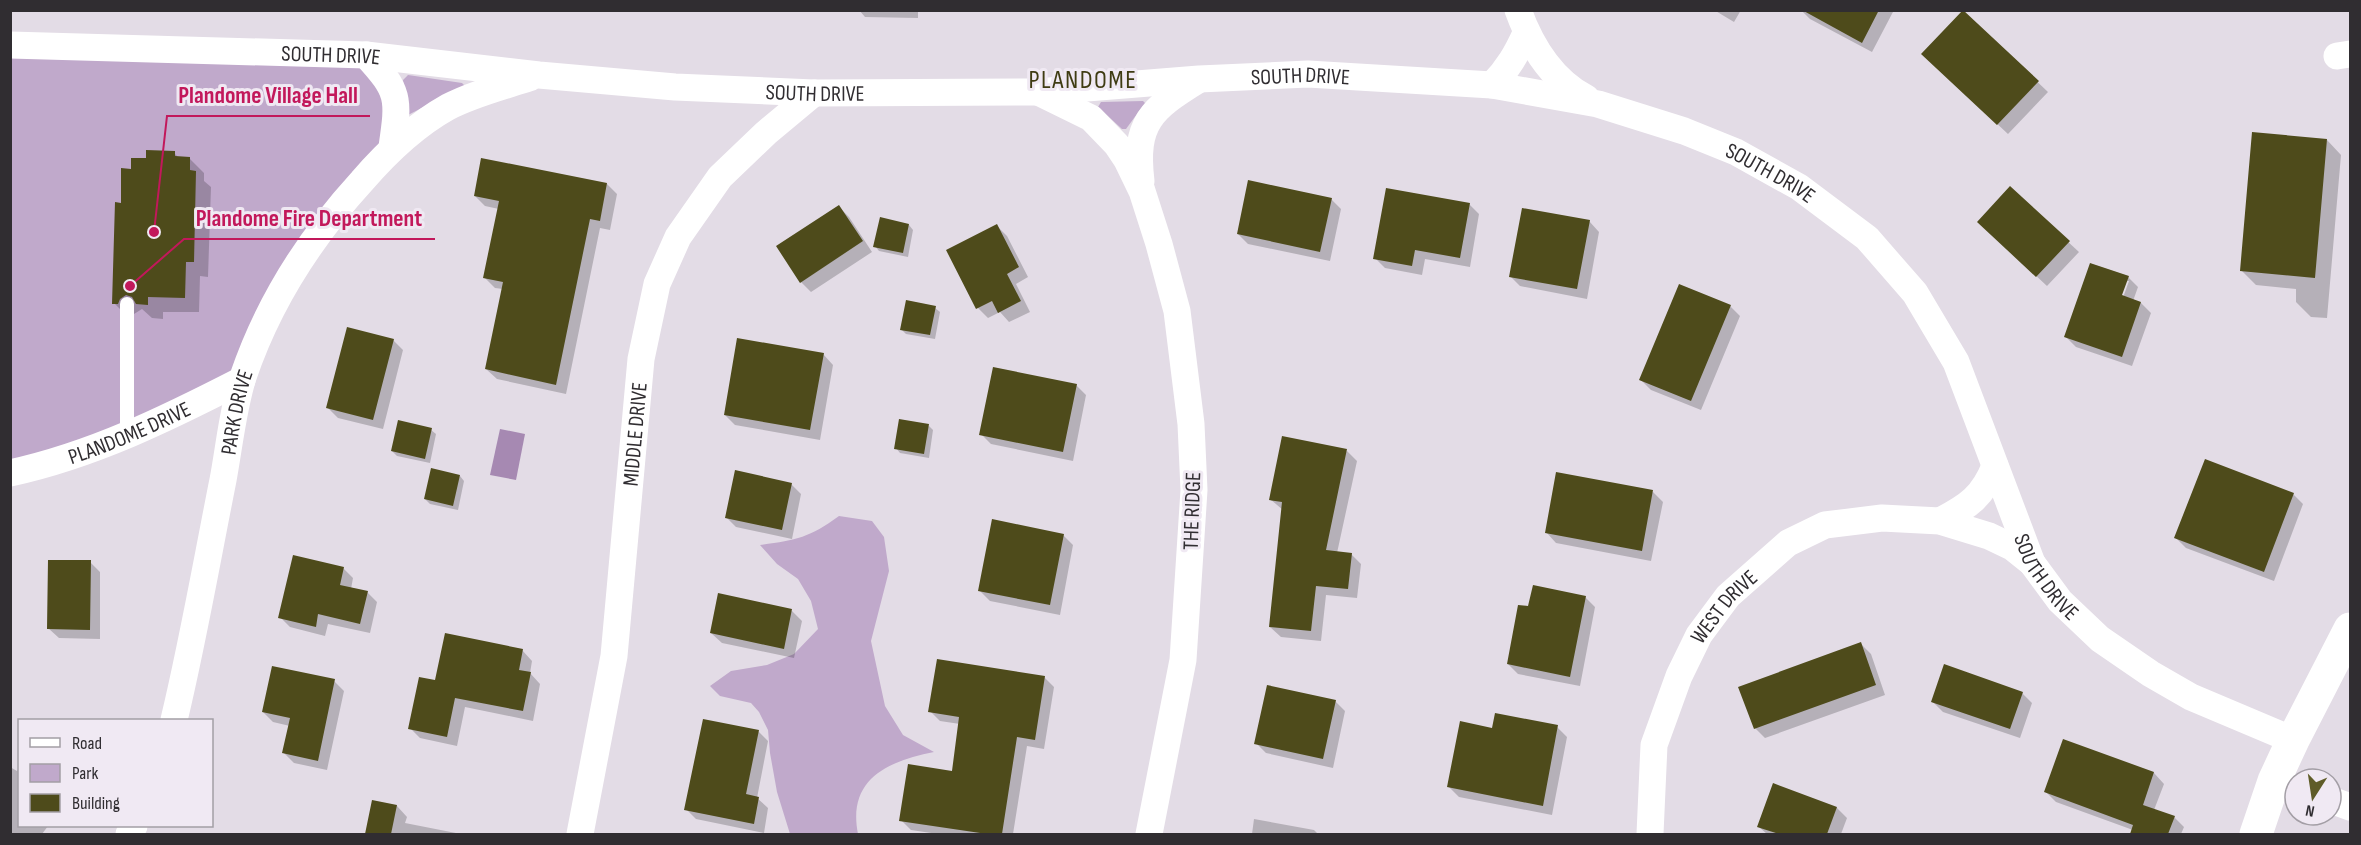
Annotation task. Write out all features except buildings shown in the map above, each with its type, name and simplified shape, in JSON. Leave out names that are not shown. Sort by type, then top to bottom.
[{"type":"main road","points":[[2288,767],[2293,740],[2350,628]]},
{"type":"main road","points":[[2256,834],[2283,788]]},
{"type":"street","points":[[1492,85],[1514,60],[1522,22]]},
{"type":"street","points":[[1522,22],[1559,79],[1577,93],[1598,104]]},
{"type":"street","name":"SOUTH DRIVE","points":[[10,45],[366,55],[539,75],[675,87],[814,93],[1037,92],[1199,79],[1308,74],[1492,85],[1598,104],[1684,131],[1736,152],[1799,187],[1867,238],[1915,293],[1956,362],[2032,563],[2060,601],[2100,639],[2143,668],[2192,697],[2293,740]]},
{"type":"street","points":[[366,55],[393,88],[396,100],[396,121],[392,147]]},
{"type":"street","name":"PARK DRIVE","points":[[174,719],[189,657],[242,380],[282,287],[306,249],[348,196],[392,147],[448,107],[474,95],[539,75]]},
{"type":"street","name":"THE RIDGE","points":[[1142,191],[1138,159],[1139,143],[1144,127],[1154,112],[1199,79]]},
{"type":"street","name":"THE RIDGE","points":[[1037,92],[1091,118],[1104,130],[1127,160],[1142,191],[1177,311],[1191,424],[1194,490],[1183,660],[1149,834]]},
{"type":"street","name":"MIDDLE DRIVE","points":[[580,834],[614,656],[641,359],[657,284],[678,237],[720,177],[766,133],[814,93]]},
{"type":"street","name":"PLANDOME DRIVE","points":[[10,473],[48,465],[127,435],[178,413],[242,380]]},
{"type":"street","points":[[1940,521],[1974,500],[1987,484],[1995,466]]},
{"type":"street","name":"WEST DRIVE","points":[[1650,834],[1654,745],[1679,676],[1694,645],[1728,596],[1788,543],[1825,525],[1882,518],[1940,521],[1989,536],[2012,547],[2032,563]]},
{"type":"lane","points":[[127,304],[127,435]]},
{"type":"green space","points":[[11,45],[366,55],[396,121],[348,196],[242,380],[11,473]]},
{"type":"green space","points":[[408,75],[462,83],[465,86],[408,115],[403,80]]},
{"type":"green space","points":[[1143,101],[1145,103],[1126,129],[1122,129],[1098,107],[1101,102]]},
{"type":"green space","points":[[839,516],[872,521],[884,537],[889,571],[871,641],[885,706],[903,735],[934,752],[887,767],[865,786],[859,799],[856,815],[858,834],[790,834],[777,792],[768,730],[759,712],[751,703],[720,696],[710,686],[731,671],[767,665],[794,654],[818,629],[811,601],[798,579],[777,564],[760,545],[802,537]]},
{"type":"shaded area","points":[[500,429],[525,434],[516,480],[490,475]]},
{"type":"place","name":"Plandome Village Hall","points":[[154,232]]},
{"type":"place","name":"Plandome Fire Department","points":[[130,286]]},
{"type":"district","name":"PLANDOME","points":[[1083,79]]}]
